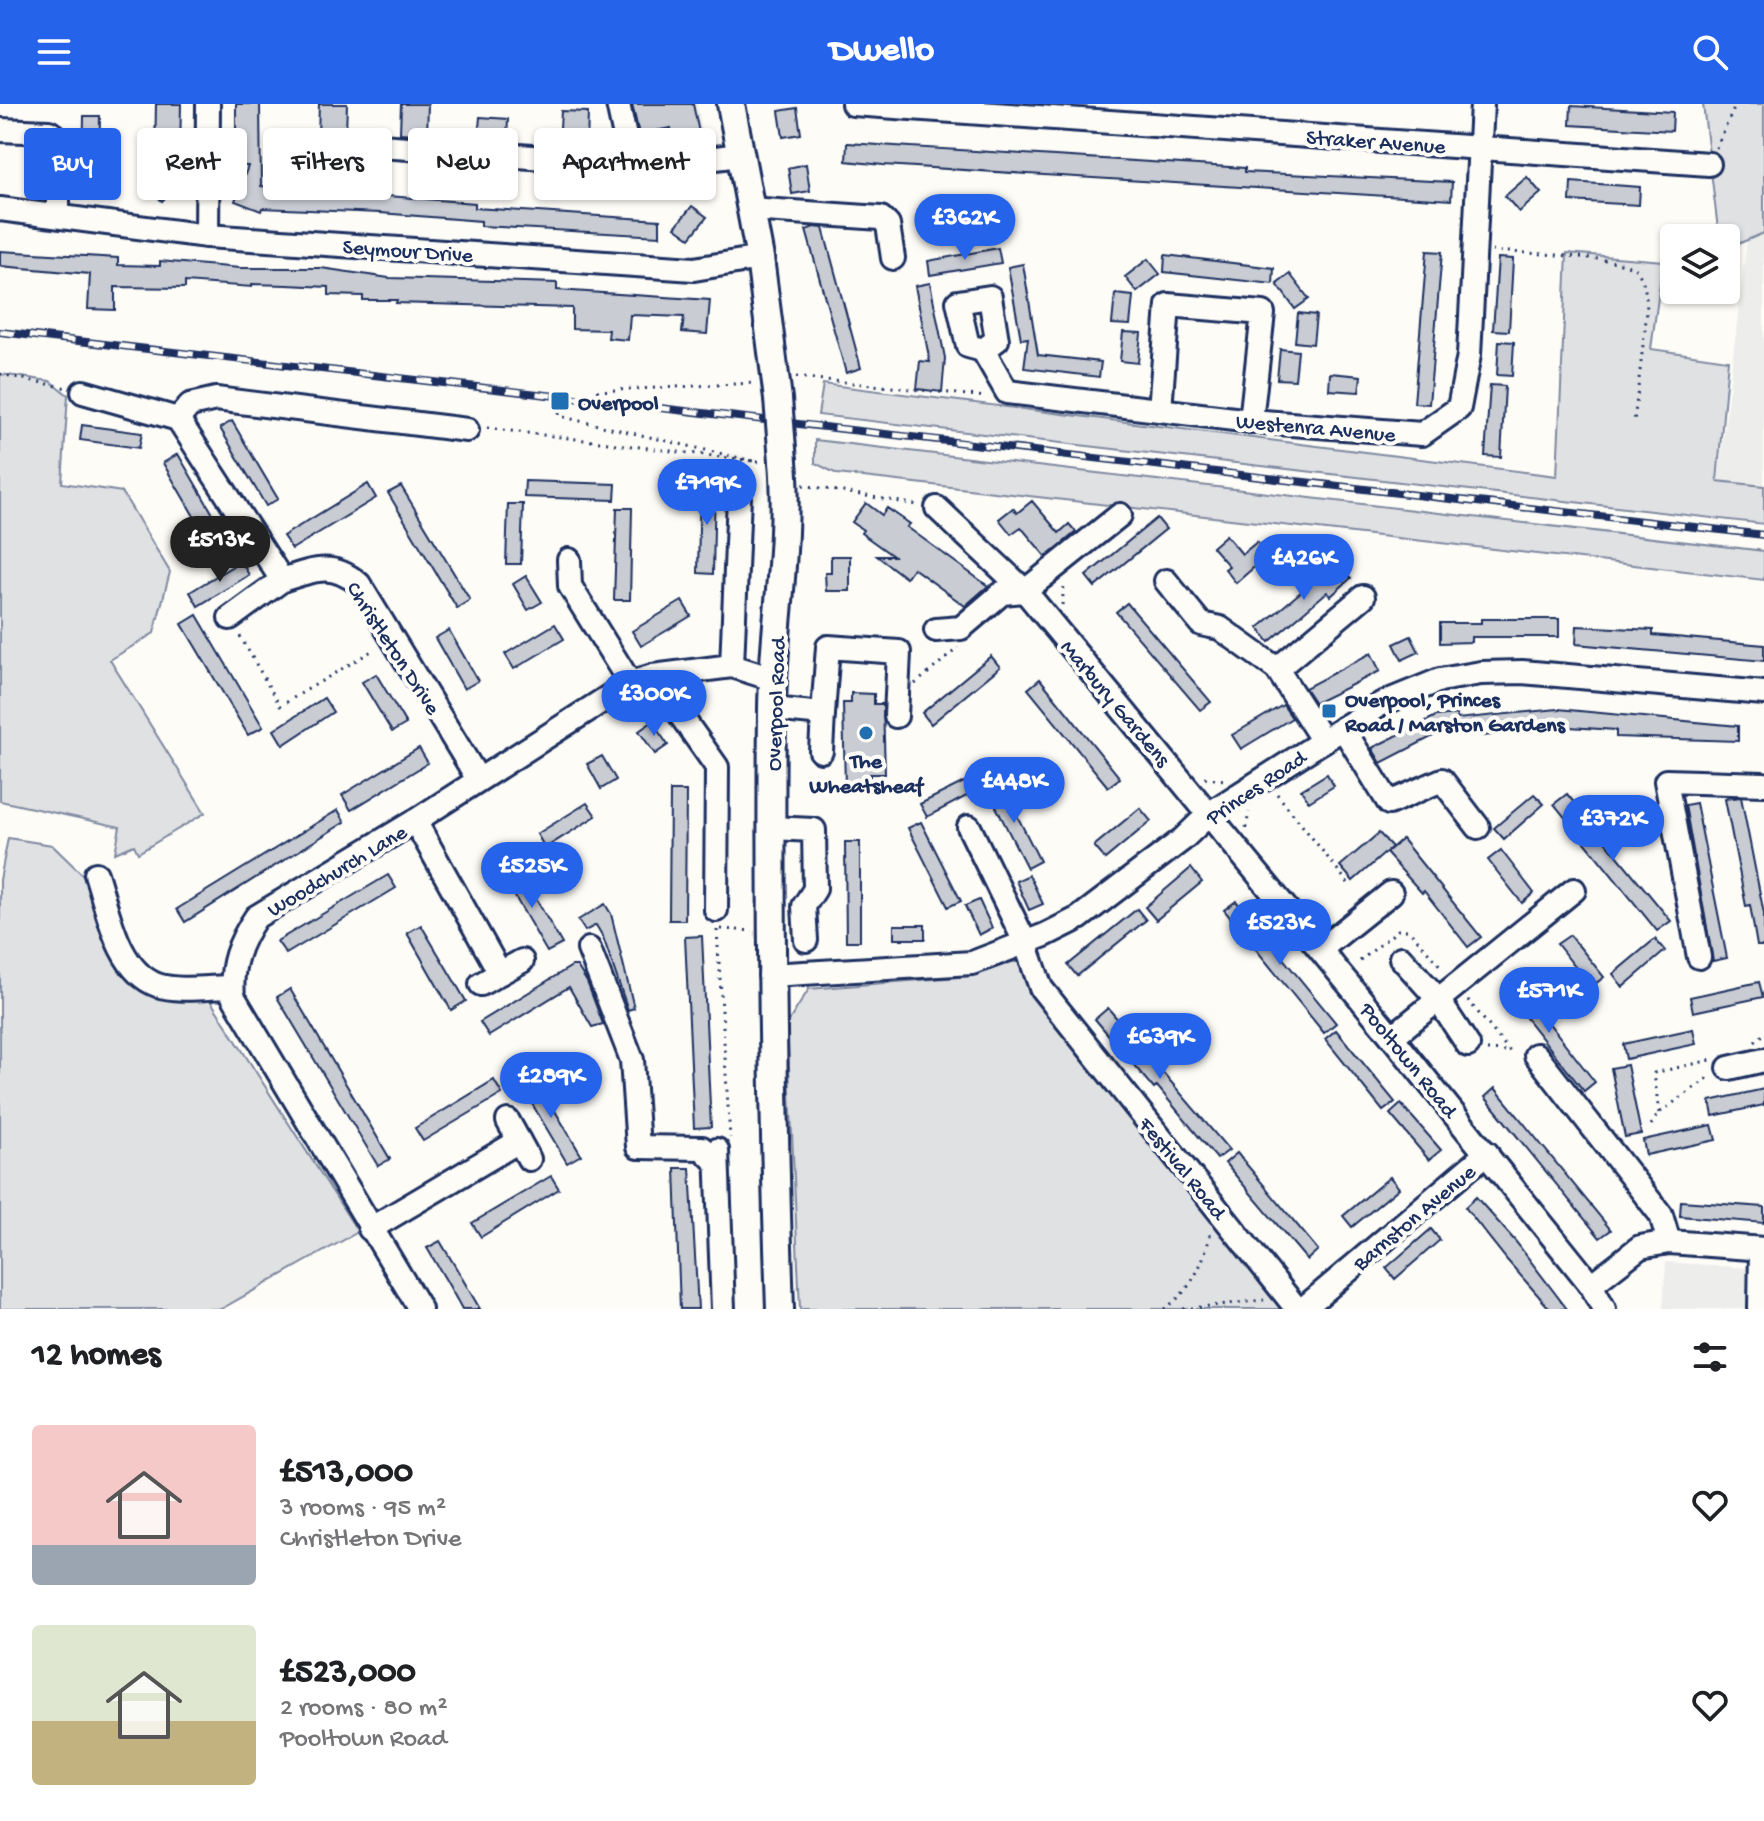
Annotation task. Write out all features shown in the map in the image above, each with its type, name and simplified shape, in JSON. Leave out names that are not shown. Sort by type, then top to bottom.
[{"type":"main road","name":"Overpool Road","points":[[731,104],[760,258],[777,387],[778,467],[784,533],[773,679],[770,933],[780,1309]]},
{"type":"street","points":[[207,236],[208,104]]},
{"type":"street","points":[[618,104],[623,128]]},
{"type":"street","name":"Straker Avenue","points":[[853,104],[1709,164]]},
{"type":"street","name":"Westenra Avenue","points":[[1007,392],[1251,421],[1422,434],[1459,408],[1469,355],[1482,104]]},
{"type":"street","points":[[0,130],[49,132],[58,138],[58,214]]},
{"type":"street","points":[[392,147],[534,157]]},
{"type":"street","points":[[716,158],[740,155]]},
{"type":"street","name":"Seymour Drive","points":[[0,209],[58,214],[207,236],[694,269],[760,258]]},
{"type":"street","points":[[750,209],[881,218],[888,225],[893,258]]},
{"type":"street","points":[[1160,410],[1168,305],[1263,313],[1251,421]]},
{"type":"street","points":[[983,350],[1007,392]]},
{"type":"street","points":[[83,392],[178,419],[282,580]]},
{"type":"street","points":[[178,419],[190,405],[216,399],[467,430]]},
{"type":"street","points":[[732,666],[739,496]]},
{"type":"street","name":"Marbury Gardens","points":[[937,508],[1025,591],[1210,813]]},
{"type":"street","points":[[936,630],[961,628],[1002,593],[1025,591],[1120,515]]},
{"type":"street","points":[[569,560],[570,586],[630,683]]},
{"type":"street","name":"Christleton Drive","points":[[230,618],[282,580],[326,566],[345,572],[359,584],[394,637],[478,779]]},
{"type":"street","points":[[1166,581],[1201,624],[1220,628],[1277,669],[1323,741]]},
{"type":"street","points":[[1277,669],[1363,597]]},
{"type":"street","points":[[821,751],[828,647],[899,652],[896,716]]},
{"type":"street","name":"Woodchurch Lane","points":[[232,987],[231,975],[236,955],[256,917],[415,821],[630,683],[653,676],[732,666],[773,679]]},
{"type":"street","name":"Princes Road","points":[[770,975],[972,963],[1079,918],[1183,839],[1210,813],[1343,728],[1412,689],[1481,673],[1522,672],[1764,693]]},
{"type":"street","points":[[653,676],[717,767],[716,920]]},
{"type":"street","points":[[772,709],[823,714]]},
{"type":"street","points":[[1343,728],[1389,803],[1442,780],[1478,827]]},
{"type":"street","points":[[1699,957],[1666,781],[1764,784]]},
{"type":"street","name":"Pooltown Road","points":[[1210,813],[1487,1153],[1591,1285],[1604,1309]]},
{"type":"street","points":[[415,821],[491,978],[522,961]]},
{"type":"street","name":"Festival Road","points":[[969,827],[1025,942],[1041,988],[1296,1306]]},
{"type":"street","points":[[771,828],[814,830],[815,889],[804,906],[806,940]]},
{"type":"street","points":[[96,874],[126,959],[141,974],[158,985],[232,987],[233,996],[420,1309]]},
{"type":"street","points":[[1392,1037],[1574,890]]},
{"type":"street","points":[[1321,949],[1391,893]]},
{"type":"street","points":[[589,949],[632,1060],[638,1147],[702,1148],[717,1155],[723,1309]]},
{"type":"street","points":[[1401,958],[1446,991],[1468,1045]]},
{"type":"street","points":[[1536,1055],[1661,1215],[1669,1242]]},
{"type":"street","points":[[1735,1066],[1764,1060]]},
{"type":"street","points":[[370,1229],[524,1150],[508,1121]]},
{"type":"street","name":"Barnston Avenue","points":[[1296,1306],[1487,1153]]},
{"type":"street","points":[[1591,1285],[1640,1247],[1669,1242],[1762,1249],[1760,1309]]},
{"type":"path","points":[[1709,164],[1736,104]]},
{"type":"path","points":[[1473,249],[1593,259],[1622,263],[1636,270],[1643,282],[1647,311],[1634,422]]},
{"type":"path","points":[[0,374],[83,392]]},
{"type":"path","points":[[597,391],[749,385],[981,398],[1007,392]]},
{"type":"path","points":[[559,413],[559,416],[937,508]]},
{"type":"path","points":[[467,430],[479,427],[778,467]]},
{"type":"path","points":[[1060,633],[1066,558]]},
{"type":"path","points":[[230,618],[280,706],[394,637]]},
{"type":"path","points":[[1178,775],[1260,781],[1348,883]]},
{"type":"path","points":[[1241,851],[1260,781]]},
{"type":"path","points":[[717,1155],[731,1144],[716,920],[770,933]]},
{"type":"path","points":[[1446,991],[1511,1053],[1504,1049],[1494,1051],[1468,1045]]},
{"type":"path","points":[[1659,1113],[1654,1073],[1722,1058],[1735,1066]]},
{"type":"path","points":[[1651,1125],[1659,1113],[1718,1072],[1735,1066]]},
{"type":"path","points":[[1164,1309],[1182,1294],[1198,1272],[1216,1207]]},
{"type":"path","points":[[1183,1309],[1238,1300],[1296,1306]]},
{"type":"shaded area","points":[[629,104],[697,104],[702,128],[633,128]]},
{"type":"shaded area","points":[[1703,104],[1764,104],[1764,233],[1740,243],[1740,224],[1717,224]]},
{"type":"shaded area","points":[[1764,233],[1764,486],[1718,481],[1747,240]]},
{"type":"shaded area","points":[[1567,253],[1660,261],[1651,349],[1728,360],[1717,481],[1764,486],[1764,524],[818,415],[823,384],[1557,476]]},
{"type":"shaded area","points":[[0,374],[50,381],[68,395],[62,483],[122,492],[170,572],[154,633],[110,660],[205,813],[138,853],[134,845],[115,853],[120,827],[0,801]]},
{"type":"shaded area","points":[[815,440],[1764,551],[1764,580],[837,474],[815,463]]},
{"type":"shaded area","points":[[8,838],[52,845],[86,878],[124,973],[159,998],[210,1000],[358,1232],[221,1309],[0,1309],[0,880]]},
{"type":"shaded area","points":[[1012,962],[1022,962],[1288,1309],[800,1309],[787,1024],[809,989],[971,976]]},
{"type":"shaded area","points":[[1666,1262],[1764,1269],[1764,1309],[1663,1309]]},
{"type":"building","points":[[156,104],[181,104],[181,128],[156,128]]},
{"type":"building","points":[[236,104],[260,104],[263,200],[392,200],[392,196],[475,203],[475,208],[660,220],[660,236],[481,226],[481,221],[380,213],[262,208],[261,211],[235,201],[247,200],[248,166],[247,128],[236,128]]},
{"type":"building","points":[[319,104],[347,104],[346,128],[318,128]]},
{"type":"building","points":[[401,104],[428,104],[427,128],[408,128],[408,134],[400,133]]},
{"type":"building","points":[[632,104],[693,104],[698,128],[671,128],[638,128]]},
{"type":"building","points":[[1571,106],[1673,112],[1672,131],[1570,125]]},
{"type":"building","points":[[797,108],[801,134],[783,137],[779,111]]},
{"type":"building","points":[[561,111],[588,112],[588,128],[560,128]]},
{"type":"building","points":[[84,116],[100,116],[100,128],[84,128]]},
{"type":"building","points":[[480,117],[508,119],[508,128],[479,128]]},
{"type":"building","points":[[847,143],[1245,168],[1245,172],[1452,182],[1451,200],[883,165],[846,161]]},
{"type":"building","points":[[806,164],[810,191],[792,194],[788,168]]},
{"type":"building","points":[[1527,177],[1541,193],[1519,212],[1505,196]]},
{"type":"building","points":[[1571,182],[1640,187],[1639,205],[1570,201]]},
{"type":"building","points":[[692,206],[707,217],[690,238],[675,227]]},
{"type":"building","points":[[823,228],[861,368],[846,373],[806,230]]},
{"type":"building","points":[[998,248],[1001,263],[930,275],[928,261]]},
{"type":"building","points":[[0,251],[118,258],[118,265],[160,266],[160,261],[240,268],[321,268],[389,278],[557,283],[557,290],[710,300],[707,334],[682,332],[684,317],[630,315],[628,340],[608,338],[609,330],[572,329],[572,308],[396,303],[397,300],[363,300],[363,296],[329,295],[329,287],[287,285],[252,284],[252,287],[185,282],[185,288],[115,287],[115,310],[88,309],[90,274],[0,266]]},
{"type":"building","points":[[1427,251],[1442,252],[1429,404],[1414,403]]},
{"type":"building","points":[[1165,255],[1274,268],[1273,284],[1164,272]]},
{"type":"building","points":[[1498,258],[1513,259],[1509,331],[1493,330]]},
{"type":"building","points":[[1148,259],[1160,274],[1137,292],[1125,277]]},
{"type":"building","points":[[1023,264],[1038,355],[1101,362],[1099,377],[1024,368],[1028,338],[1021,339],[1008,267]]},
{"type":"building","points":[[1290,274],[1309,299],[1295,309],[1277,284]]},
{"type":"building","points":[[930,283],[945,358],[942,392],[917,389],[920,361],[930,362],[915,286]]},
{"type":"building","points":[[1115,294],[1133,296],[1130,325],[1112,324]]},
{"type":"building","points":[[1298,313],[1316,315],[1313,344],[1295,342]]},
{"type":"building","points":[[1123,332],[1141,333],[1138,363],[1120,361]]},
{"type":"building","points":[[1499,341],[1514,342],[1512,376],[1497,375]]},
{"type":"building","points":[[1280,349],[1298,351],[1295,380],[1277,379]]},
{"type":"building","points":[[1330,373],[1361,376],[1359,392],[1329,390]]},
{"type":"building","points":[[1490,385],[1505,386],[1501,457],[1485,456]]},
{"type":"building","points":[[232,421],[278,499],[266,506],[220,428]]},
{"type":"building","points":[[82,425],[142,433],[139,448],[80,440]]},
{"type":"building","points":[[178,454],[224,533],[209,542],[163,463]]},
{"type":"building","points":[[525,481],[616,484],[615,500],[524,497]]},
{"type":"building","points":[[700,481],[715,481],[713,574],[698,573]]},
{"type":"building","points":[[368,484],[376,498],[292,549],[283,536]]},
{"type":"building","points":[[401,486],[470,600],[457,608],[388,493]]},
{"type":"building","points":[[1032,501],[1059,533],[1069,524],[1076,532],[1046,557],[1021,527],[1011,534],[999,519],[1013,508],[1017,513]]},
{"type":"building","points":[[866,503],[882,515],[887,508],[910,524],[907,527],[988,586],[965,606],[913,568],[906,578],[877,556],[893,556],[861,533],[863,530],[852,522]]},
{"type":"building","points":[[508,504],[523,504],[521,564],[506,564]]},
{"type":"building","points":[[617,508],[632,508],[630,600],[614,600]]},
{"type":"building","points":[[1157,518],[1166,529],[1095,587],[1086,576]]},
{"type":"building","points":[[1226,535],[1242,554],[1257,542],[1268,555],[1236,583],[1225,569],[1229,566],[1212,547]]},
{"type":"building","points":[[831,556],[850,556],[850,591],[826,591],[825,573],[831,573]]},
{"type":"building","points":[[241,561],[249,575],[198,606],[190,592]]},
{"type":"building","points":[[1339,566],[1351,578],[1331,596],[1327,592],[1269,642],[1258,628],[1329,568],[1333,572]]},
{"type":"building","points":[[526,576],[542,602],[528,610],[513,584]]},
{"type":"building","points":[[682,601],[691,616],[641,646],[632,631]]},
{"type":"building","points":[[1127,603],[1211,702],[1200,710],[1116,612]]},
{"type":"building","points":[[197,615],[263,727],[248,735],[182,624]]},
{"type":"building","points":[[1481,619],[1559,619],[1559,637],[1471,637],[1471,642],[1440,643],[1440,623],[1481,623]]},
{"type":"building","points":[[555,624],[564,639],[514,669],[505,654]]},
{"type":"building","points":[[1577,626],[1653,630],[1653,635],[1764,645],[1764,661],[1576,644]]},
{"type":"building","points":[[449,630],[478,681],[464,689],[435,638]]},
{"type":"building","points":[[1411,636],[1419,652],[1402,660],[1394,644]]},
{"type":"building","points":[[1371,653],[1380,671],[1315,703],[1305,688]]},
{"type":"building","points":[[991,656],[1000,667],[931,724],[922,713]]},
{"type":"building","points":[[376,674],[406,724],[392,732],[362,682]]},
{"type":"building","points":[[1040,679],[1120,778],[1108,787],[1028,689]]},
{"type":"building","points":[[851,693],[874,694],[874,704],[883,704],[885,774],[870,774],[870,786],[845,786],[843,703],[851,703]]},
{"type":"building","points":[[324,698],[333,712],[283,745],[274,730]]},
{"type":"building","points":[[1283,705],[1292,718],[1241,749],[1232,735]]},
{"type":"building","points":[[1558,709],[1738,726],[1738,741],[1616,737],[1616,730],[1569,727],[1483,736],[1482,730],[1437,734],[1381,763],[1372,748],[1436,716],[1457,714],[1457,719]]},
{"type":"building","points":[[652,722],[668,745],[655,754],[639,731]]},
{"type":"building","points":[[419,748],[428,763],[351,810],[342,795]]},
{"type":"building","points":[[602,756],[616,780],[601,789],[587,764]]},
{"type":"building","points":[[1327,774],[1334,786],[1309,802],[1301,790]]},
{"type":"building","points":[[974,777],[980,789],[927,817],[920,804]]},
{"type":"building","points":[[1000,782],[1040,861],[1027,868],[987,789]]},
{"type":"building","points":[[670,791],[686,791],[685,920],[669,920]]},
{"type":"building","points":[[1534,794],[1544,804],[1504,839],[1494,828]]},
{"type":"building","points":[[1567,794],[1671,921],[1657,931],[1554,804]]},
{"type":"building","points":[[1741,797],[1764,914],[1764,946],[1757,946],[1750,905],[1746,906],[1725,799]]},
{"type":"building","points":[[587,803],[596,816],[545,848],[537,834]]},
{"type":"building","points":[[1696,803],[1727,958],[1713,961],[1685,805]]},
{"type":"building","points":[[1140,808],[1151,821],[1105,859],[1094,846]]},
{"type":"building","points":[[338,810],[345,822],[185,922],[177,909]]},
{"type":"building","points":[[921,822],[961,901],[948,907],[908,828]]},
{"type":"building","points":[[1379,833],[1392,847],[1353,881],[1340,866]]},
{"type":"building","points":[[1402,839],[1481,937],[1468,947],[1424,891],[1422,893],[1386,853]]},
{"type":"building","points":[[845,842],[860,842],[860,941],[846,941]]},
{"type":"building","points":[[1501,850],[1534,893],[1522,903],[1488,860]]},
{"type":"building","points":[[518,868],[562,944],[547,952],[503,876]]},
{"type":"building","points":[[1191,868],[1202,882],[1156,920],[1145,907]]},
{"type":"building","points":[[388,875],[396,888],[286,954],[277,941]]},
{"type":"building","points":[[1029,875],[1043,904],[1029,910],[1016,881]]},
{"type":"building","points":[[979,900],[992,928],[979,935],[965,906]]},
{"type":"building","points":[[1236,901],[1336,1023],[1324,1033],[1224,910]]},
{"type":"building","points":[[605,904],[611,914],[634,1008],[628,1010],[603,937],[596,925],[585,931],[578,920]]},
{"type":"building","points":[[1137,909],[1146,920],[1077,976],[1068,965]]},
{"type":"building","points":[[421,925],[466,1001],[451,1010],[407,933]]},
{"type":"building","points":[[894,925],[925,925],[925,939],[894,939]]},
{"type":"building","points":[[1570,935],[1604,977],[1591,987],[1557,944]]},
{"type":"building","points":[[702,936],[711,1127],[694,1128],[685,937]]},
{"type":"building","points":[[1655,939],[1665,951],[1623,987],[1613,974]]},
{"type":"building","points":[[572,966],[577,966],[587,982],[603,1024],[592,1027],[569,987],[489,1036],[480,1022]]},
{"type":"building","points":[[1515,980],[1595,1082],[1584,1091],[1503,989]]},
{"type":"building","points":[[1759,982],[1763,997],[1693,1012],[1690,997]]},
{"type":"building","points":[[290,989],[390,1159],[378,1166],[277,997]]},
{"type":"building","points":[[1108,1008],[1229,1150],[1217,1159],[1157,1086],[1154,1089],[1095,1019]]},
{"type":"building","points":[[1693,1029],[1696,1044],[1626,1059],[1623,1044]]},
{"type":"building","points":[[1336,1030],[1395,1102],[1383,1111],[1325,1039]]},
{"type":"building","points":[[1627,1065],[1641,1134],[1625,1137],[1611,1068]]},
{"type":"building","points":[[535,1077],[581,1155],[567,1163],[521,1085]]},
{"type":"building","points":[[494,1080],[502,1094],[423,1141],[415,1128]]},
{"type":"building","points":[[1495,1088],[1611,1230],[1600,1238],[1485,1097]]},
{"type":"building","points":[[1764,1089],[1764,1105],[1713,1116],[1710,1101]]},
{"type":"building","points":[[1401,1104],[1441,1150],[1429,1160],[1390,1114]]},
{"type":"building","points":[[1712,1125],[1716,1140],[1646,1155],[1643,1140]]},
{"type":"building","points":[[1237,1153],[1318,1250],[1307,1260],[1225,1163]]},
{"type":"building","points":[[675,1168],[690,1168],[698,1309],[680,1309]]},
{"type":"building","points":[[551,1176],[559,1189],[481,1237],[472,1223]]},
{"type":"building","points":[[1390,1177],[1399,1188],[1352,1227],[1343,1216]]},
{"type":"building","points":[[1476,1197],[1516,1242],[1567,1309],[1550,1309],[1507,1260],[1465,1207]]},
{"type":"building","points":[[1681,1201],[1764,1207],[1764,1223],[1680,1216]]},
{"type":"building","points":[[1431,1229],[1440,1240],[1395,1279],[1386,1268]]},
{"type":"building","points":[[440,1241],[480,1309],[462,1309],[427,1248]]},
{"type":"railway","points":[[0,332],[1764,535]]},
{"type":"place","name":"Overpool","points":[[560,401]]},
{"type":"place","name":"Overpool, Princes Road / Marston Gardens","points":[[1329,711]]},
{"type":"place","name":"The Wheatsheaf","points":[[866,733]]}]
